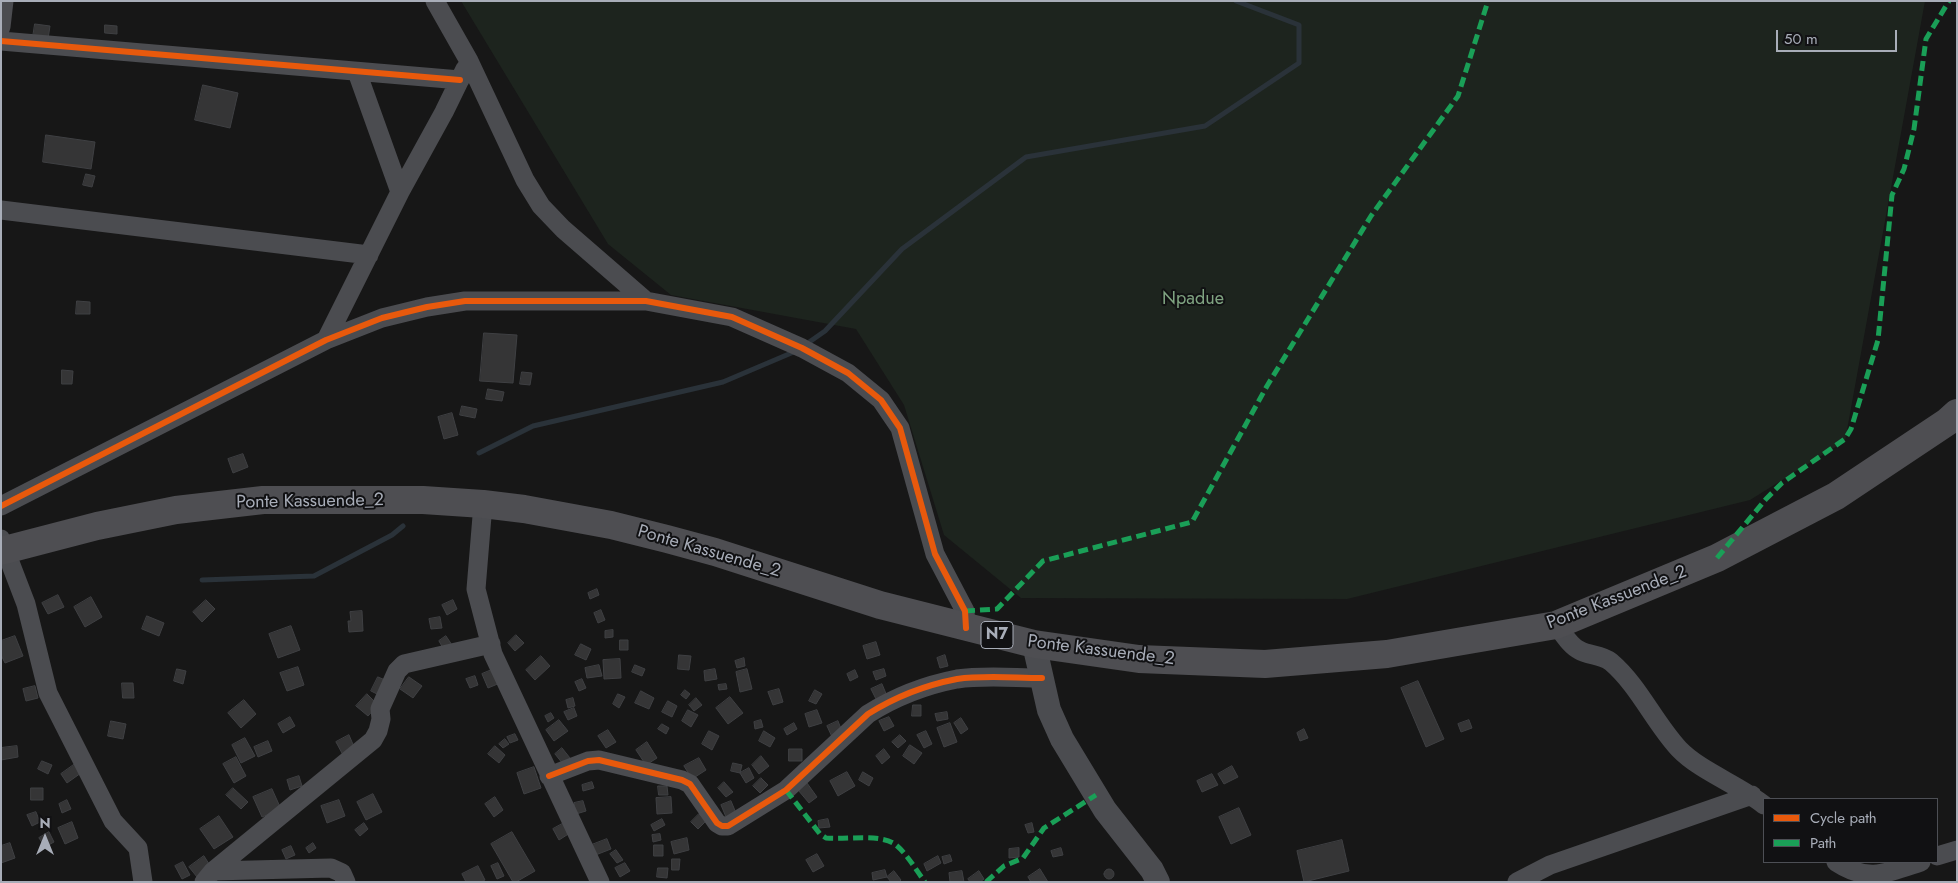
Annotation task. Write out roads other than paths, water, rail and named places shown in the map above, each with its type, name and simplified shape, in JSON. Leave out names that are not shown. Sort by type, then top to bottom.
[{"type":"highway","name":"Ponte Kassuende_2","points":[[2,547],[176,510],[263,500],[422,500],[484,504],[524,509],[610,525],[667,539],[715,552],[880,605],[1034,644],[1139,659],[1265,664],[1388,654],[1556,625],[1716,558],[1836,496],[1947,422],[1957,413]]},
{"type":"street","points":[[1,27],[4,1]]},
{"type":"street","points":[[435,1],[469,61],[524,180],[541,206],[563,229],[646,301]]},
{"type":"street","points":[[1,41],[460,80]]},
{"type":"street","points":[[326,340],[400,192],[421,157],[469,61]]},
{"type":"street","points":[[357,72],[400,192]]},
{"type":"street","points":[[1,210],[368,255]]},
{"type":"street","points":[[1,506],[326,340],[382,318],[427,307],[465,301],[646,301],[732,316],[802,348],[848,373],[881,400],[900,428],[936,554],[965,610],[966,628]]},
{"type":"street","points":[[484,504],[476,589],[493,654],[600,882]]},
{"type":"street","points":[[2,547],[26,604],[48,693],[113,821],[138,848],[144,882]]},
{"type":"street","points":[[1556,625],[1578,650],[1600,656],[1610,662],[1633,686],[1679,749],[1699,764],[1758,800]]},
{"type":"street","points":[[208,876],[374,740],[381,718],[380,710],[397,671],[404,664],[491,644]]},
{"type":"street","points":[[1034,644],[1049,710],[1062,739],[1105,810],[1152,870],[1158,882]]},
{"type":"street","points":[[549,776],[588,760],[599,760],[682,780],[690,784],[717,823],[722,826],[728,826],[786,790],[868,714],[906,694],[958,679],[992,677],[1042,678]]},
{"type":"street","points":[[1517,882],[1550,865],[1758,800]]},
{"type":"street","points":[[1938,856],[1957,850]]},
{"type":"street","points":[[1838,863],[1867,879],[1917,863]]},
{"type":"street","points":[[208,876],[331,868],[342,873],[346,882]]},
{"type":"waterway","points":[[805,345],[825,331],[902,249],[1026,157],[1205,126],[1299,63],[1299,25],[1236,1]]},
{"type":"waterway","points":[[479,453],[533,426],[723,382],[796,351]]},
{"type":"waterway","points":[[202,580],[314,576],[392,535],[403,526]]},
{"type":"park label","name":"Npadue","points":[[1193,300]]}]
